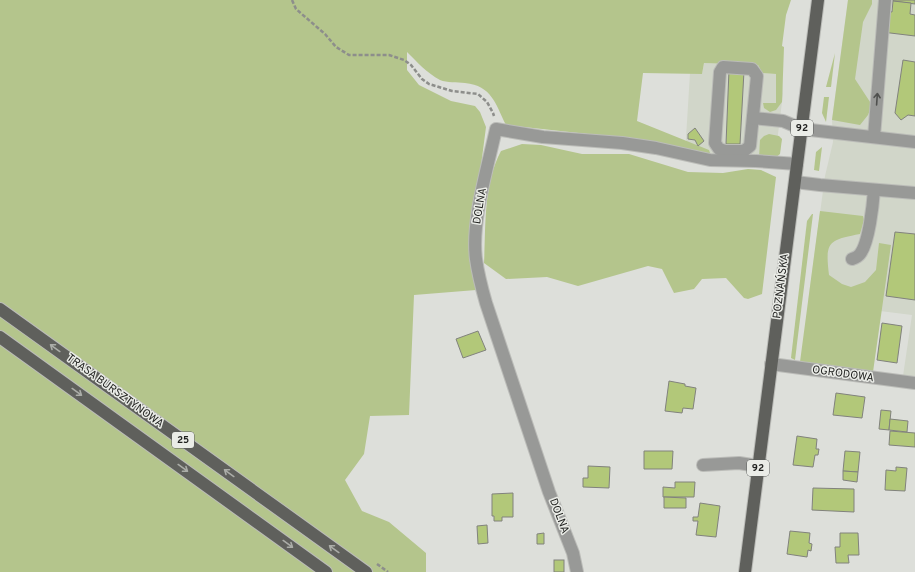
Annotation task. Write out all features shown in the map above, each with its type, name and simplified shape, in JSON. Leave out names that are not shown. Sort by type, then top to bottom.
[{"type":"main road","name":"POZNAŃSKA","points":[[744,572],[818,0]]},
{"type":"main road","name":"TRASA BURSZTYNOWA","points":[[0,308],[366,572]]},
{"type":"main road","name":"25","points":[[0,337],[326,572]]},
{"type":"street","points":[[874,137],[885,0]]},
{"type":"street","points":[[723,67],[752,69],[757,76],[753,118],[750,146],[744,151],[725,151],[719,149],[715,143],[720,72],[723,67]]},
{"type":"street","points":[[753,118],[782,122],[802,129],[915,142]]},
{"type":"street","points":[[496,129],[543,137],[622,143],[656,148],[710,160],[762,161],[797,164]]},
{"type":"street","name":"DOLNA","points":[[496,129],[485,179],[476,236],[476,258],[479,276],[486,303],[547,485],[573,553],[577,572]]},
{"type":"street","points":[[795,182],[915,193]]},
{"type":"street","points":[[852,259],[859,255],[863,248],[871,219],[874,190]]},
{"type":"street","name":"OGRODOWA","points":[[771,364],[915,383]]},
{"type":"street","points":[[703,465],[739,463],[758,466]]},
{"type":"path","points":[[292,0],[296,9],[325,34],[336,47],[349,55],[389,55],[404,60],[411,65],[422,79],[429,84],[452,91],[478,94],[487,102],[493,112],[496,129]]},
{"type":"shaded area","points":[[848,0],[915,0],[915,377],[903,376],[912,315],[808,302],[825,176],[833,142],[832,120]]},
{"type":"shaded area","points":[[704,63],[758,65],[762,73],[777,74],[782,79],[783,94],[775,158],[711,156],[687,151],[686,138],[690,73],[702,74]]},
{"type":"green space","points":[[0,0],[791,0],[786,15],[782,46],[784,47],[782,102],[776,110],[770,112],[764,108],[763,103],[776,103],[776,74],[762,73],[758,65],[704,63],[702,74],[643,73],[637,121],[709,150],[711,156],[606,136],[506,125],[492,97],[487,92],[474,85],[440,80],[426,71],[407,52],[407,70],[419,85],[451,101],[475,106],[480,112],[486,127],[469,258],[476,290],[414,295],[409,415],[370,416],[364,454],[345,480],[362,511],[389,522],[426,553],[426,572],[0,572]]},
{"type":"green space","points":[[848,0],[872,0],[872,4],[863,22],[855,79],[872,105],[868,115],[860,125],[832,120]]},
{"type":"green space","points":[[835,53],[831,87],[826,87]]},
{"type":"green space","points":[[824,97],[829,97],[826,122],[822,113]]},
{"type":"green space","points":[[769,134],[779,136],[782,139],[780,154],[775,158],[759,157],[760,140]]},
{"type":"green space","points":[[522,144],[541,145],[582,154],[629,154],[688,172],[723,173],[748,169],[761,170],[776,177],[762,294],[748,299],[744,298],[726,278],[702,279],[694,289],[674,293],[662,269],[648,266],[578,286],[547,277],[506,279],[484,263],[486,206],[491,178],[501,151]]},
{"type":"green space","points":[[822,147],[819,171],[814,170],[816,152]]},
{"type":"green space","points":[[820,211],[863,216],[864,220],[860,234],[841,238],[831,244],[829,249],[829,275],[842,284],[851,287],[865,282],[876,270],[879,243],[891,245],[873,372],[800,362]]},
{"type":"green space","points":[[812,214],[795,360],[791,358],[807,221]]},
{"type":"building","points":[[915,0],[915,4],[893,1]]},
{"type":"building","points":[[893,1],[911,3],[910,14],[915,15],[915,36],[882,32],[885,11],[892,12]]},
{"type":"building","points":[[903,60],[915,62],[915,116],[908,115],[901,120],[895,113]]},
{"type":"building","points":[[729,70],[744,71],[740,144],[726,144]]},
{"type":"building","points":[[695,128],[704,141],[698,146],[695,140],[688,139],[688,134]]},
{"type":"building","points":[[895,232],[915,234],[915,300],[886,296]]},
{"type":"building","points":[[882,323],[902,326],[897,363],[877,360]]},
{"type":"building","points":[[478,331],[486,350],[463,358],[456,339]]},
{"type":"building","points":[[669,381],[696,388],[693,409],[683,408],[682,413],[665,411]]},
{"type":"building","points":[[836,393],[865,397],[862,418],[833,415]]},
{"type":"building","points":[[881,410],[891,411],[889,430],[879,429]]},
{"type":"building","points":[[890,419],[908,421],[907,432],[889,430]]},
{"type":"building","points":[[890,431],[915,433],[915,447],[889,445]]},
{"type":"building","points":[[797,436],[817,439],[816,449],[819,449],[818,455],[815,455],[813,467],[793,465]]},
{"type":"building","points":[[644,451],[673,451],[672,469],[644,469]]},
{"type":"building","points":[[845,451],[860,452],[858,472],[843,471]]},
{"type":"building","points":[[588,466],[610,467],[609,488],[583,487],[583,478],[588,478]]},
{"type":"building","points":[[896,467],[907,468],[905,491],[885,490],[886,470],[896,471]]},
{"type":"building","points":[[843,471],[858,472],[857,482],[843,480]]},
{"type":"building","points":[[675,482],[695,482],[694,497],[663,497],[663,487],[675,488]]},
{"type":"building","points":[[813,488],[854,489],[854,512],[812,510]]},
{"type":"building","points":[[513,493],[513,517],[502,517],[502,521],[494,521],[494,516],[492,516],[492,494]]},
{"type":"building","points":[[664,497],[686,498],[686,508],[664,508]]},
{"type":"building","points":[[700,503],[720,506],[716,537],[696,535],[698,521],[693,521],[693,517],[698,517]]},
{"type":"building","points":[[487,525],[488,543],[478,544],[477,526]]},
{"type":"building","points":[[790,531],[810,533],[809,543],[812,544],[811,551],[808,550],[807,557],[787,554]]},
{"type":"building","points":[[544,533],[544,544],[537,544],[537,534]]},
{"type":"building","points":[[840,533],[858,533],[859,555],[848,555],[849,563],[836,563],[835,547],[840,547]]},
{"type":"building","points":[[554,560],[564,560],[564,572],[554,572]]}]
